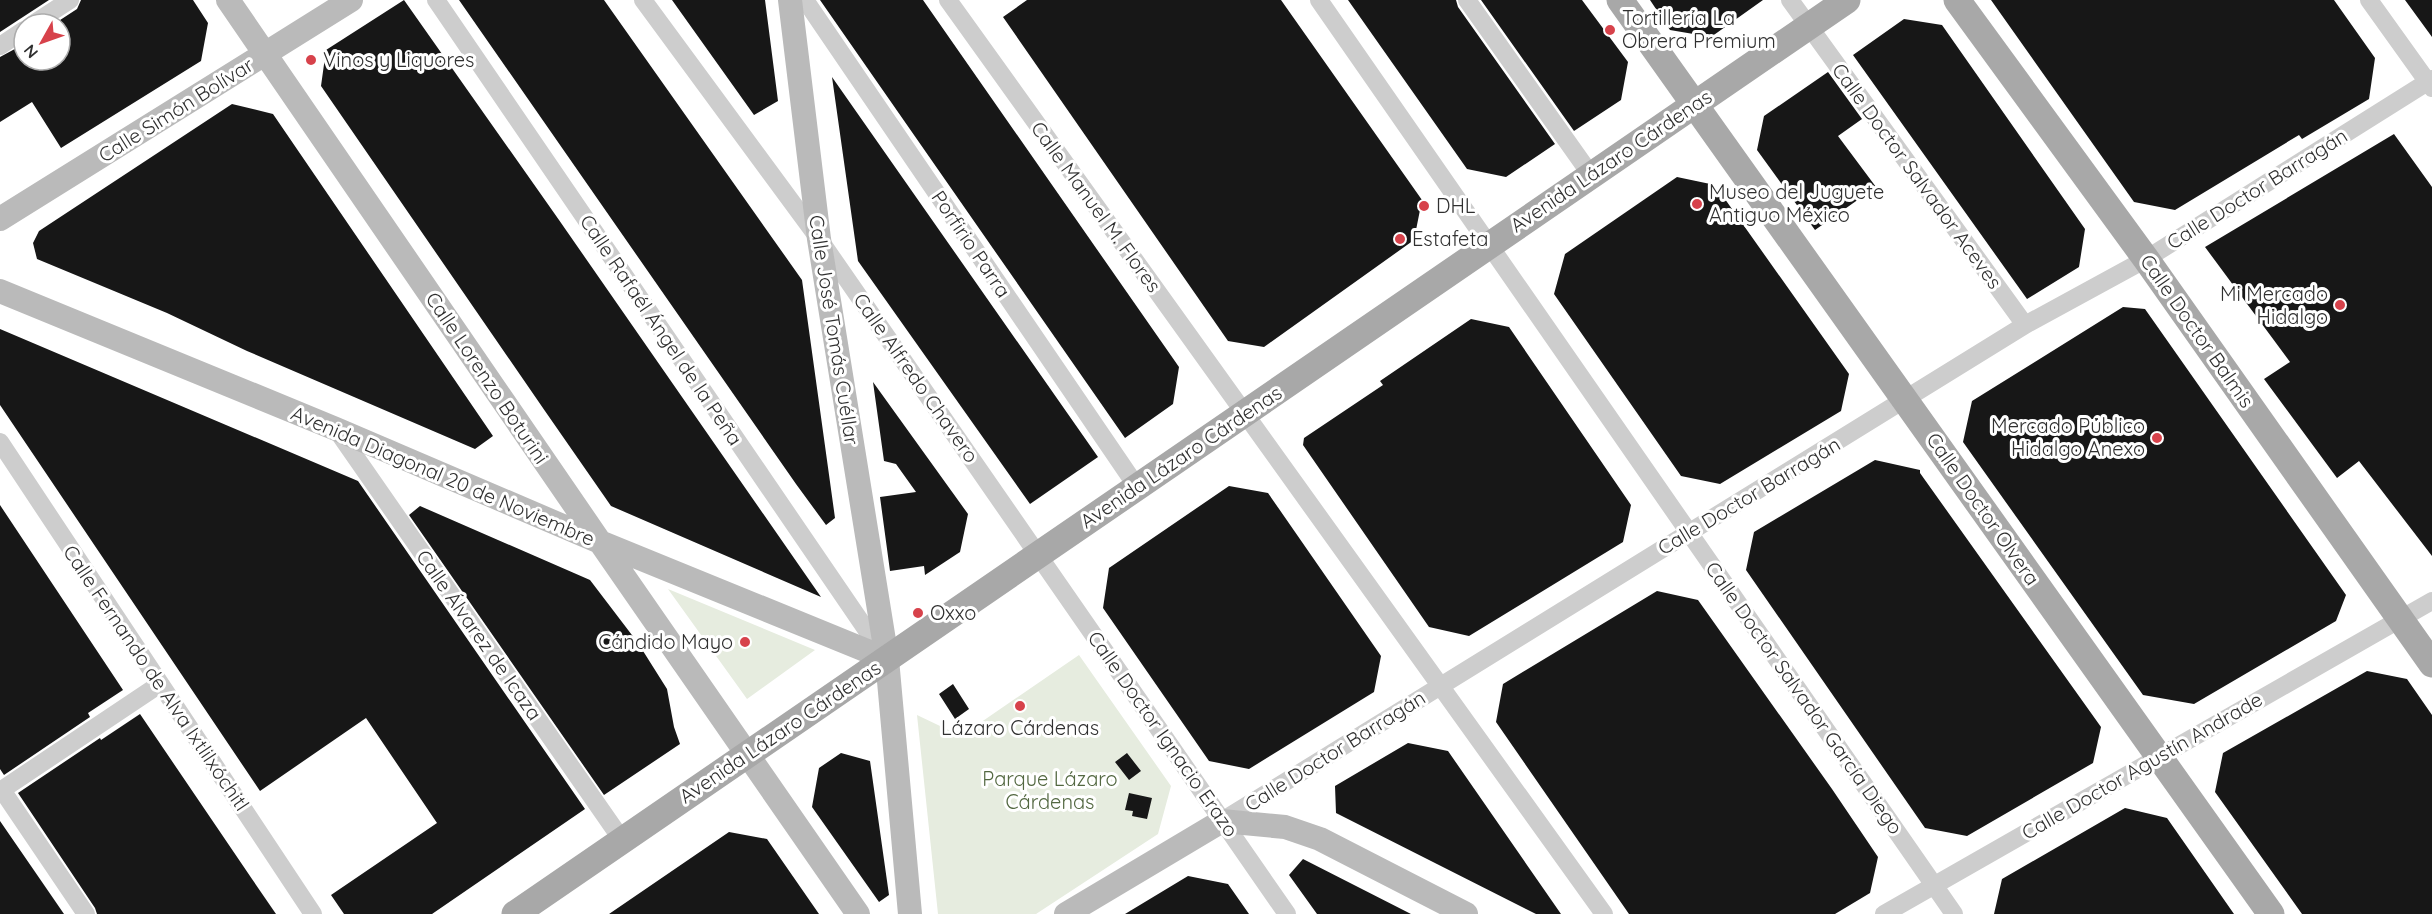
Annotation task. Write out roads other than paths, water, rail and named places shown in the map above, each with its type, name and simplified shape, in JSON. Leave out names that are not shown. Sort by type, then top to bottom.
[{"type":"main road","name":"Calle Doctor Olvera","points":[[1620,0],[2271,914]]},
{"type":"main road","name":"Avenida Lázaro Cárdenas","points":[[515,914],[1847,0]]},
{"type":"main road","name":"Calle Doctor Balmis","points":[[1957,0],[2146,259],[2432,664]]},
{"type":"street","points":[[52,12],[70,0]]},
{"type":"street","name":"Calle Lorenzo Boturini","points":[[228,0],[858,914]]},
{"type":"street","name":"Calle Simón Bolívar","points":[[0,219],[351,0]]},
{"type":"street","name":"Calle Rafaél Ángel de la Peña","points":[[436,0],[886,659]]},
{"type":"street","name":"Calle Alfredo Chavero","points":[[644,0],[819,239],[1039,554]]},
{"type":"street","name":"Calle José Tomás Cuéllar","points":[[790,0],[819,239],[886,659],[906,910]]},
{"type":"street","name":"Porfirio Parra","points":[[805,0],[1137,487]]},
{"type":"street","name":"Calle Manuel M. Flores","points":[[948,0],[1604,914]]},
{"type":"street","name":"Calle Doctor Salvador García Diego","points":[[1319,0],[1954,914]]},
{"type":"street","points":[[1467,0],[1591,175]]},
{"type":"street","name":"Calle Doctor Salvador Aceves","points":[[1790,0],[2025,325]]},
{"type":"street","points":[[2369,0],[2430,83]]},
{"type":"street","name":"Calle Doctor Barragán","points":[[1066,914],[2025,325],[2146,259],[2430,83]]},
{"type":"street","name":"Avenida Diagonal 20 de Noviembre","points":[[0,291],[886,659]]},
{"type":"street","name":"Calle Álvarez de Icaza","points":[[336,429],[622,840]]},
{"type":"street","name":"Calle Fernando de Alva Ixtlilxóchitl","points":[[0,442],[313,914]]},
{"type":"street","name":"Calle Doctor Ignacio Erazo","points":[[1039,554],[1287,914]]},
{"type":"street","name":"Calle Doctor Agustín Andrade","points":[[1884,914],[2158,755],[2432,601]]},
{"type":"street","points":[[86,914],[1,790],[160,684]]},
{"type":"street","points":[[1222,820],[1285,827],[1320,838],[1466,914]]},
{"type":"place","name":"Tortillería La Obrera Premium","points":[[1610,30]]},
{"type":"place","name":"Vinos y Liquores","points":[[311,60]]},
{"type":"place","name":"Museo del Juguete Antiguo México","points":[[1697,204]]},
{"type":"place","name":"DHL","points":[[1424,206]]},
{"type":"place","name":"Estafeta","points":[[1400,239]]},
{"type":"place","name":"Mi Mercado Hidalgo","points":[[2340,305]]},
{"type":"place","name":"Mercado Público Hidalgo Anexo","points":[[2157,438]]},
{"type":"place","name":"Oxxo","points":[[918,613]]},
{"type":"place","name":"Cándido Mayo","points":[[745,642]]},
{"type":"place","name":"Lázaro Cárdenas","points":[[1020,706]]},
{"type":"park label","name":"Parque Lázaro Cárdenas","points":[[1050,790]]}]
